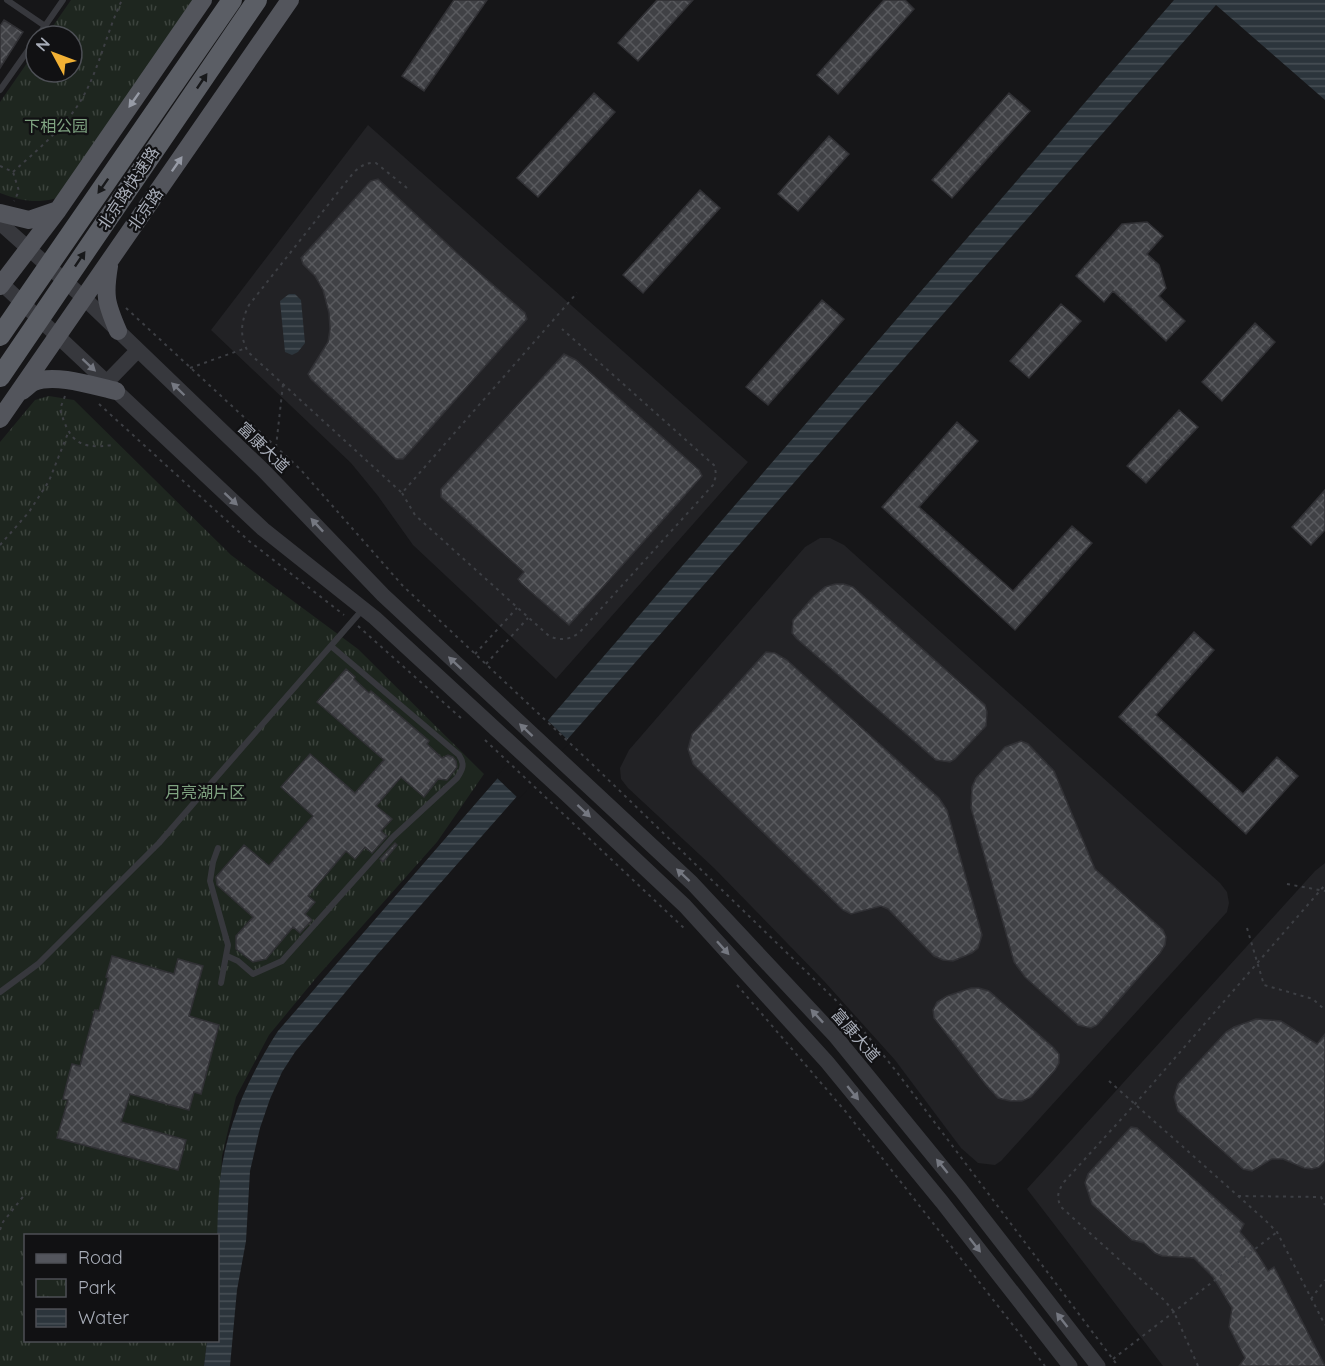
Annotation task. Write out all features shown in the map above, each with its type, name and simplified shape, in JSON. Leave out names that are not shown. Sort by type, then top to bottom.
[{"type":"highway","name":"北京路快速路","points":[[0,336],[232,0]]},
{"type":"highway","name":"北京路快速路","points":[[0,377],[257,0]]},
{"type":"main road","points":[[1,284],[58,210],[203,0]]},
{"type":"main road","name":"北京路","points":[[0,419],[290,0]]},
{"type":"main road","points":[[3,217],[29,220],[58,210]]},
{"type":"main road","points":[[109,261],[105,293],[107,305],[118,331]]},
{"type":"main road","points":[[18,393],[35,382],[50,379],[112,386]]},
{"type":"street","name":"富康大道","points":[[3,217],[29,248],[84,298],[300,507],[383,595],[554,757],[692,883],[836,1037],[961,1190],[1098,1366]]},
{"type":"street","points":[[1,284],[263,529],[364,609],[685,906],[827,1062],[942,1202],[1070,1366]]},
{"type":"street","points":[[112,386],[138,350]]},
{"type":"lane","points":[[7,0],[42,24]]},
{"type":"lane","points":[[46,24],[63,0]]},
{"type":"lane","points":[[0,90],[24,56]]},
{"type":"lane","points":[[0,992],[38,964],[159,843],[364,609]]},
{"type":"lane","points":[[228,956],[253,974],[282,961],[393,837],[458,778],[463,770],[459,755],[332,646]]},
{"type":"lane","points":[[218,848],[210,881],[226,934],[228,956],[221,983]]},
{"type":"path","points":[[13,172],[59,128],[79,103],[94,75],[110,24],[122,0]]},
{"type":"path","points":[[407,188],[376,163],[370,162],[362,165],[354,172],[249,305],[243,317],[243,343],[402,493],[415,514],[528,618],[557,640],[572,638],[579,633],[713,486],[716,476],[715,466],[562,329]]},
{"type":"path","points":[[0,166],[13,172],[19,191],[3,217]]},
{"type":"path","points":[[402,493],[577,293]]},
{"type":"path","points":[[120,301],[300,469],[402,586],[578,751]]},
{"type":"path","points":[[190,368],[246,348]]},
{"type":"path","points":[[72,381],[60,409],[68,433],[86,447],[97,448],[112,445]]},
{"type":"path","points":[[276,447],[284,384]]},
{"type":"path","points":[[95,400],[249,541],[366,632],[463,719]]},
{"type":"path","points":[[0,545],[29,512],[49,481],[68,433]]},
{"type":"path","points":[[475,654],[517,608]]},
{"type":"path","points":[[486,664],[528,618]]},
{"type":"path","points":[[485,740],[692,935]]},
{"type":"path","points":[[1287,884],[1325,891]]},
{"type":"path","points":[[1198,1366],[1174,1312],[1165,1301],[1061,1207],[1058,1191],[1325,885]]},
{"type":"path","points":[[1247,928],[1264,985],[1313,999],[1325,1010]]},
{"type":"path","points":[[732,980],[846,1113],[1046,1366]]},
{"type":"path","points":[[1109,1081],[1277,1232],[1325,1325]]},
{"type":"path","points":[[0,1230],[3,1222],[26,1193]]},
{"type":"path","points":[[1238,1196],[1321,1197],[1325,1193]]},
{"type":"path","points":[[1321,1197],[1325,1205]]},
{"type":"path","points":[[1113,1359],[1277,1232]]},
{"type":"path","points":[[1311,1299],[1325,1280]]},
{"type":"shaded area","points":[[368,125],[748,462],[556,679],[413,545],[351,463],[211,330]]},
{"type":"shaded area","points":[[820,538],[830,538],[844,545],[1220,883],[1227,892],[1229,903],[1227,912],[995,1165],[978,1163],[961,1148],[895,1060],[824,981],[714,868],[621,779],[620,768],[629,750],[805,547]]},
{"type":"shaded area","points":[[1325,863],[1325,1366],[1163,1366],[1027,1189],[1315,871]]},
{"type":"green space","name":"下相公园","points":[[71,0],[207,0],[75,194],[29,201],[0,193],[0,102],[24,67],[24,84],[84,84],[84,24],[54,24]]},
{"type":"green space","name":"月亮湖片区","points":[[49,396],[74,400],[231,555],[358,649],[484,774],[437,842],[316,978],[269,1035],[236,1097],[222,1156],[219,1234],[24,1234],[24,1342],[207,1342],[204,1366],[0,1366],[0,442],[35,400]]},
{"type":"water","points":[[1174,0],[1325,0],[1325,100],[1216,5],[376,956],[295,1052],[282,1072],[270,1099],[260,1128],[250,1171],[246,1241],[237,1290],[230,1366],[204,1366],[207,1342],[219,1342],[218,1234],[223,1160],[240,1102],[278,1031]]},
{"type":"water","points":[[289,294],[295,294],[301,300],[305,343],[298,352],[292,355],[285,352],[280,301]]},
{"type":"pier","points":[[546,719],[570,742],[519,799],[496,777]]},
{"type":"building","points":[[454,0],[487,0],[424,91],[402,76]]},
{"type":"building","points":[[657,0],[693,0],[638,61],[618,43]]},
{"type":"building","points":[[884,0],[905,0],[914,9],[838,94],[817,75]]},
{"type":"building","points":[[4,20],[23,32],[0,68],[0,26]]},
{"type":"building","points":[[594,93],[615,112],[538,197],[517,178]]},
{"type":"building","points":[[1009,93],[1030,111],[952,198],[932,180]]},
{"type":"building","points":[[829,136],[849,154],[798,211],[778,194]]},
{"type":"building","points":[[378,179],[525,313],[527,319],[403,459],[396,459],[308,374],[328,342],[330,329],[329,313],[323,290],[301,258],[367,185]]},
{"type":"building","points":[[700,190],[720,208],[643,293],[623,275]]},
{"type":"building","points":[[1147,222],[1163,236],[1147,254],[1159,265],[1166,288],[1159,296],[1185,321],[1166,341],[1113,291],[1104,302],[1076,276],[1122,224]]},
{"type":"building","points":[[822,300],[844,319],[768,405],[746,387]]},
{"type":"building","points":[[1061,304],[1081,321],[1029,378],[1010,361]]},
{"type":"building","points":[[1255,323],[1275,342],[1222,401],[1202,382]]},
{"type":"building","points":[[564,354],[576,360],[699,470],[702,476],[569,625],[521,583],[518,579],[524,572],[441,497],[441,489]]},
{"type":"building","points":[[1179,410],[1198,427],[1146,483],[1127,466]]},
{"type":"building","points":[[957,422],[978,441],[919,507],[1013,591],[1072,526],[1092,543],[1015,630],[882,507]]},
{"type":"building","points":[[1325,490],[1325,530],[1311,545],[1292,527]]},
{"type":"building","points":[[835,584],[853,587],[985,705],[986,726],[955,759],[950,762],[936,760],[792,633],[793,620],[813,597],[825,587]]},
{"type":"building","points":[[1194,632],[1214,650],[1156,715],[1243,794],[1277,757],[1298,776],[1246,834],[1119,717]]},
{"type":"building","points":[[766,652],[775,653],[787,660],[939,798],[947,810],[982,935],[978,948],[972,953],[953,961],[934,956],[888,909],[881,906],[851,914],[843,910],[693,764],[688,749],[692,734]]},
{"type":"building","points":[[346,669],[369,693],[371,691],[429,741],[427,744],[442,758],[448,755],[453,757],[457,767],[447,780],[438,779],[424,797],[401,777],[376,806],[392,819],[381,831],[387,836],[372,853],[365,847],[355,859],[346,851],[308,896],[315,902],[305,914],[312,920],[300,933],[293,927],[266,959],[253,962],[236,949],[236,936],[253,917],[217,885],[216,877],[244,845],[269,866],[313,816],[281,787],[310,754],[355,793],[384,760],[317,702]]},
{"type":"building","points":[[1021,741],[1028,744],[1054,771],[1095,869],[1163,930],[1166,937],[1165,945],[1160,953],[1097,1025],[1091,1028],[1078,1025],[1025,977],[1014,962],[971,808],[972,787],[976,778],[1005,747]]},
{"type":"building","points":[[395,843],[397,845],[383,862],[380,859]]},
{"type":"building","points":[[112,956],[174,974],[178,959],[203,966],[189,1016],[219,1025],[201,1094],[194,1092],[189,1110],[130,1094],[121,1122],[186,1140],[178,1170],[57,1138],[68,1100],[63,1099],[72,1064],[80,1066],[95,1010],[99,1011]]},
{"type":"building","points":[[971,988],[989,991],[1059,1054],[1059,1063],[1055,1070],[1031,1097],[1022,1101],[998,1098],[934,1018],[933,1010],[937,1002]]},
{"type":"building","points":[[1256,1019],[1281,1021],[1317,1044],[1325,1034],[1325,1161],[1319,1167],[1304,1168],[1283,1159],[1272,1159],[1252,1171],[1243,1169],[1178,1111],[1174,1097],[1178,1084],[1226,1032]]},
{"type":"building","points":[[1131,1127],[1137,1128],[1244,1224],[1240,1232],[1253,1247],[1268,1271],[1274,1267],[1325,1366],[1239,1366],[1245,1358],[1229,1327],[1232,1308],[1213,1277],[1194,1258],[1162,1256],[1144,1243],[1132,1240],[1092,1204],[1085,1183],[1088,1174]]}]
